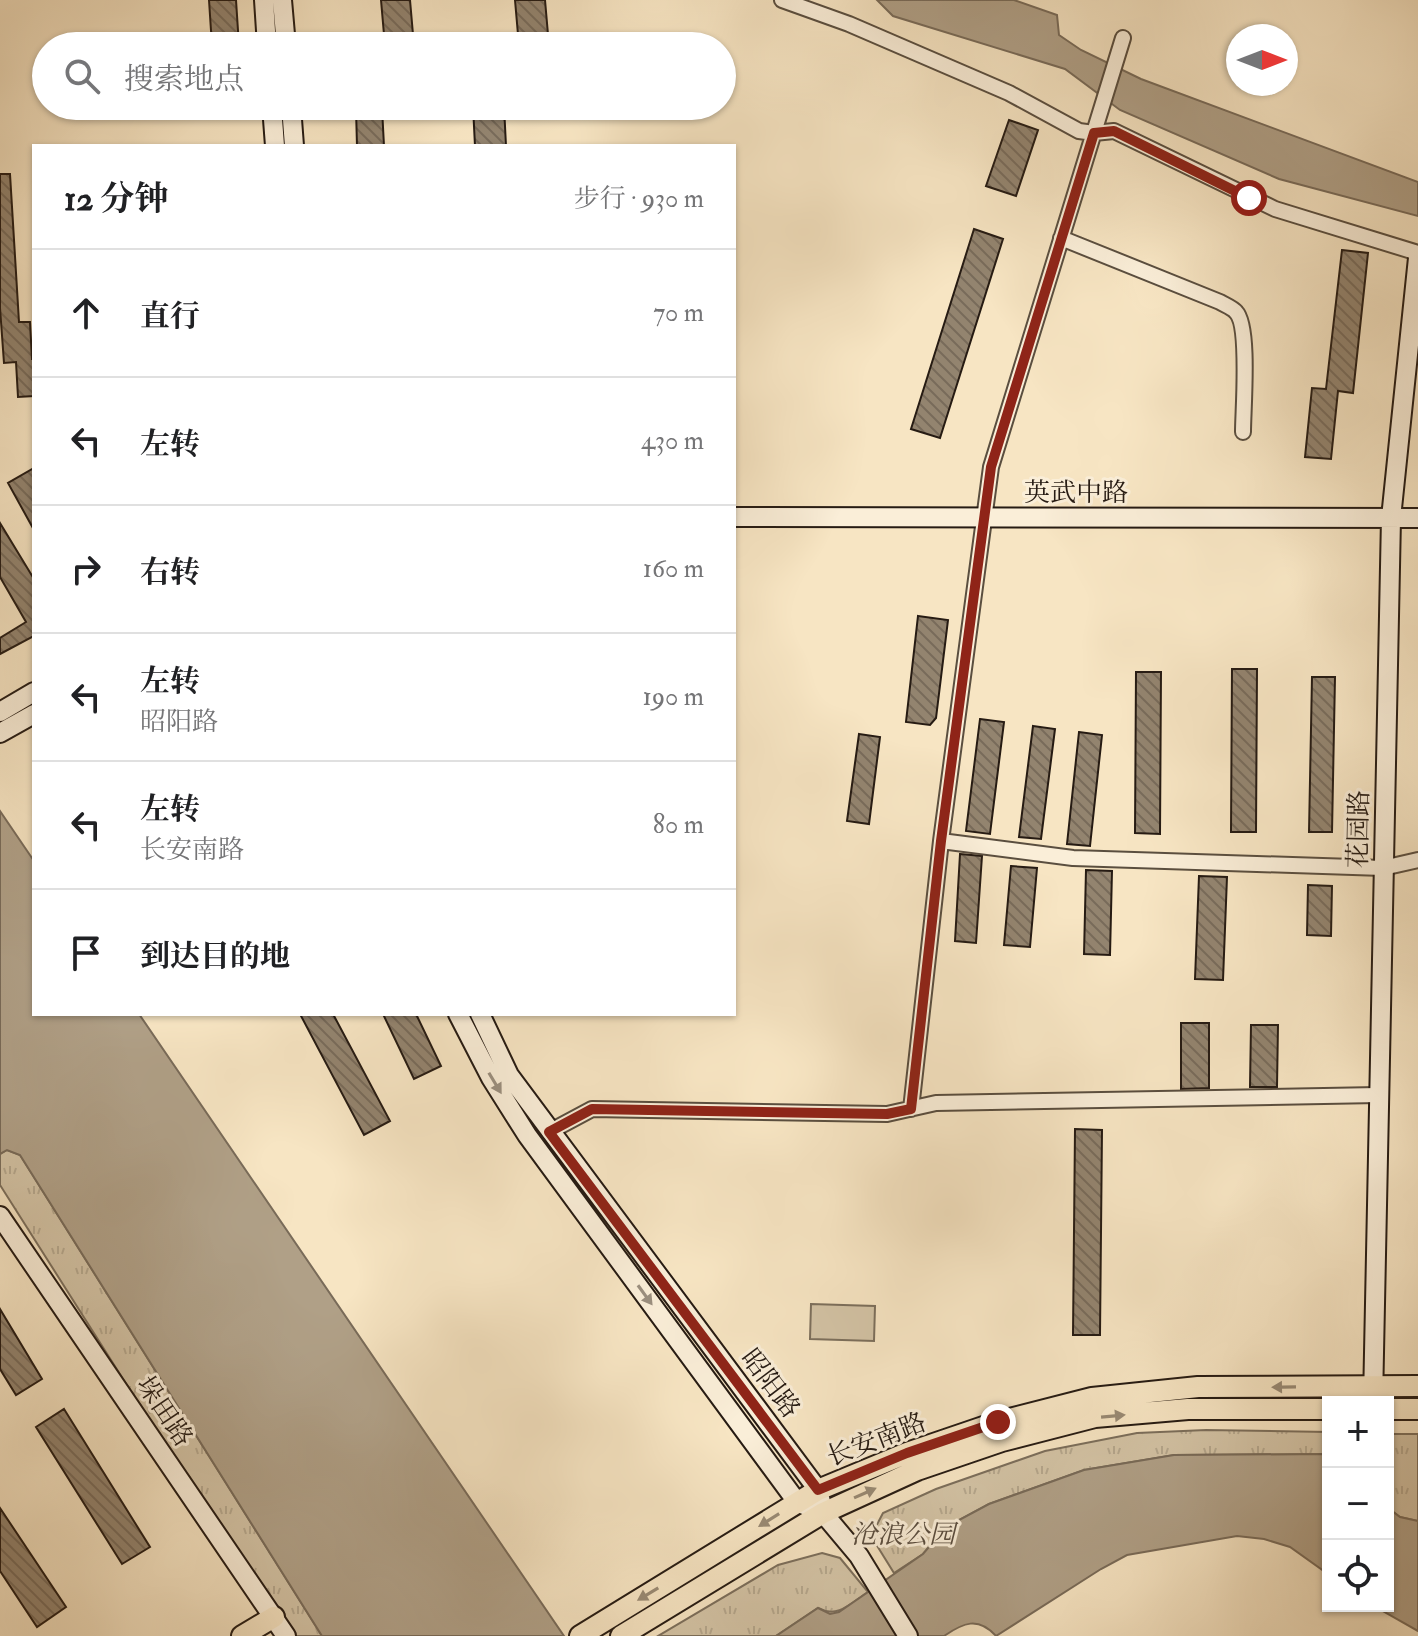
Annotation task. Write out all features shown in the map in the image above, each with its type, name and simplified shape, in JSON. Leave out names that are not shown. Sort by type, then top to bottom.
[{"type":"main road","name":"长安南路","points":[[580,1636],[818,1490],[907,1453],[998,1422],[1092,1398],[1198,1387],[1373,1394],[1418,1386]]},
{"type":"main road","name":"长安南路","points":[[621,1636],[823,1513],[917,1470],[1002,1441],[1095,1417],[1188,1409],[1322,1409]]},
{"type":"main road","points":[[1394,1409],[1418,1409]]},
{"type":"main road","points":[[242,1636],[274,1617]]},
{"type":"street","points":[[264,0],[266,32]]},
{"type":"street","points":[[282,0],[285,32]]},
{"type":"street","points":[[782,0],[863,30],[1009,93],[1079,131],[1114,131],[1275,209],[1418,255]]},
{"type":"street","points":[[911,1109],[941,841],[991,467],[1123,38]]},
{"type":"street","points":[[273,120],[275,144]]},
{"type":"street","points":[[292,120],[294,144]]},
{"type":"street","points":[[1061,238],[1236,311],[1242,323],[1244,347],[1243,432]]},
{"type":"street","name":"花园路","points":[[1373,1394],[1391,518],[1418,255]]},
{"type":"street","name":"英武中路","points":[[736,517],[1418,518]]},
{"type":"street","points":[[0,712],[32,693]]},
{"type":"street","points":[[0,733],[32,715]]},
{"type":"street","points":[[941,841],[1073,858],[1383,868],[1418,860]]},
{"type":"street","name":"昭阳路","points":[[459,1016],[491,1078],[527,1135],[797,1502]]},
{"type":"street","name":"昭阳路","points":[[481,1016],[509,1075],[818,1490],[823,1513]]},
{"type":"street","points":[[549,1132],[592,1109],[887,1114],[936,1103],[1378,1095]]},
{"type":"street","name":"垛田路","points":[[0,1216],[286,1636]]},
{"type":"street","points":[[797,1502],[823,1513],[859,1556],[908,1636]]},
{"type":"green space","points":[[7,1150],[20,1155],[322,1636],[286,1636],[0,1185],[0,1154]]},
{"type":"green space","points":[[811,1304],[875,1306],[874,1341],[810,1339]]},
{"type":"green space","name":"沧浪公园","points":[[1206,1430],[1322,1432],[1322,1454],[1174,1455],[1084,1470],[989,1504],[935,1533],[923,1554],[894,1573],[871,1536],[883,1513],[936,1489],[1045,1451],[1137,1433]]},
{"type":"green space","points":[[1394,1434],[1418,1434],[1418,1521],[1394,1512]]},
{"type":"green space","name":"沧浪公园","points":[[822,1553],[840,1558],[868,1592],[838,1611],[818,1608],[776,1636],[658,1636],[778,1565]]},
{"type":"shaded area","points":[[877,0],[1014,0],[1057,15],[1059,35],[1081,50],[1141,79],[1418,182],[1418,216],[1279,179],[1120,110],[1065,69],[893,16]]},
{"type":"shaded area","points":[[0,811],[32,858],[32,1016],[140,1016],[564,1636],[322,1636],[20,1155],[7,1150],[0,1154]]},
{"type":"shaded area","points":[[1322,1454],[1322,1570],[1290,1547],[1264,1539],[1237,1536],[1127,1555],[996,1636],[983,1626],[970,1624],[944,1636],[776,1636],[818,1608],[830,1614],[839,1612],[923,1554],[935,1533],[989,1504],[1084,1470],[1174,1455]]},
{"type":"shaded area","points":[[1394,1512],[1418,1521],[1418,1631],[1385,1612],[1394,1612]]},
{"type":"building","points":[[209,0],[236,0],[238,32],[211,32]]},
{"type":"building","points":[[381,0],[410,0],[413,32],[384,32]]},
{"type":"building","points":[[515,0],[545,0],[548,32],[518,32]]},
{"type":"building","points":[[356,120],[383,120],[384,144],[357,144]]},
{"type":"building","points":[[474,120],[505,120],[506,144],[475,144]]},
{"type":"building","points":[[1009,120],[1038,130],[1016,196],[986,186]]},
{"type":"building","points":[[0,174],[10,174],[19,322],[30,322],[32,396],[18,397],[16,362],[4,363],[0,308]]},
{"type":"building","points":[[974,229],[1003,239],[940,438],[911,429]]},
{"type":"building","points":[[1342,250],[1368,253],[1353,393],[1338,391],[1331,459],[1305,457],[1312,388],[1326,389]]},
{"type":"building","points":[[32,469],[32,526],[8,483]]},
{"type":"building","points":[[0,523],[32,576],[32,637],[0,654],[0,638],[26,622],[0,577]]},
{"type":"building","points":[[918,616],[948,620],[936,718],[930,725],[906,722]]},
{"type":"building","points":[[1232,669],[1257,669],[1256,832],[1231,832]]},
{"type":"building","points":[[1136,672],[1161,672],[1160,834],[1135,833]]},
{"type":"building","points":[[1312,677],[1335,677],[1332,832],[1309,832]]},
{"type":"building","points":[[980,719],[1004,722],[990,834],[966,831]]},
{"type":"building","points":[[1033,726],[1055,729],[1041,839],[1019,837]]},
{"type":"building","points":[[1079,732],[1102,735],[1090,846],[1067,844]]},
{"type":"building","points":[[859,734],[880,737],[869,824],[847,821]]},
{"type":"building","points":[[960,854],[982,856],[976,943],[955,941]]},
{"type":"building","points":[[1011,866],[1037,868],[1030,947],[1004,945]]},
{"type":"building","points":[[1086,870],[1112,871],[1110,955],[1084,954]]},
{"type":"building","points":[[1199,876],[1227,877],[1223,980],[1195,979]]},
{"type":"building","points":[[1308,885],[1332,886],[1331,936],[1307,935]]},
{"type":"building","points":[[301,1016],[334,1016],[390,1121],[364,1135]]},
{"type":"building","points":[[384,1016],[417,1016],[441,1066],[414,1079]]},
{"type":"building","points":[[1181,1023],[1209,1023],[1209,1088],[1181,1089]]},
{"type":"building","points":[[1251,1025],[1278,1025],[1277,1087],[1250,1087]]},
{"type":"building","points":[[1075,1129],[1102,1130],[1100,1335],[1073,1335]]},
{"type":"building","points":[[0,1309],[42,1379],[16,1395],[0,1369]]},
{"type":"building","points":[[64,1409],[150,1547],[122,1564],[36,1427]]},
{"type":"building","points":[[0,1508],[66,1607],[37,1627],[0,1571]]},
{"type":"route","points":[[998,1422],[907,1453],[818,1490],[549,1132],[592,1109],[887,1114],[911,1109],[941,841],[991,467],[1094,133],[1114,131],[1249,198]]}]
